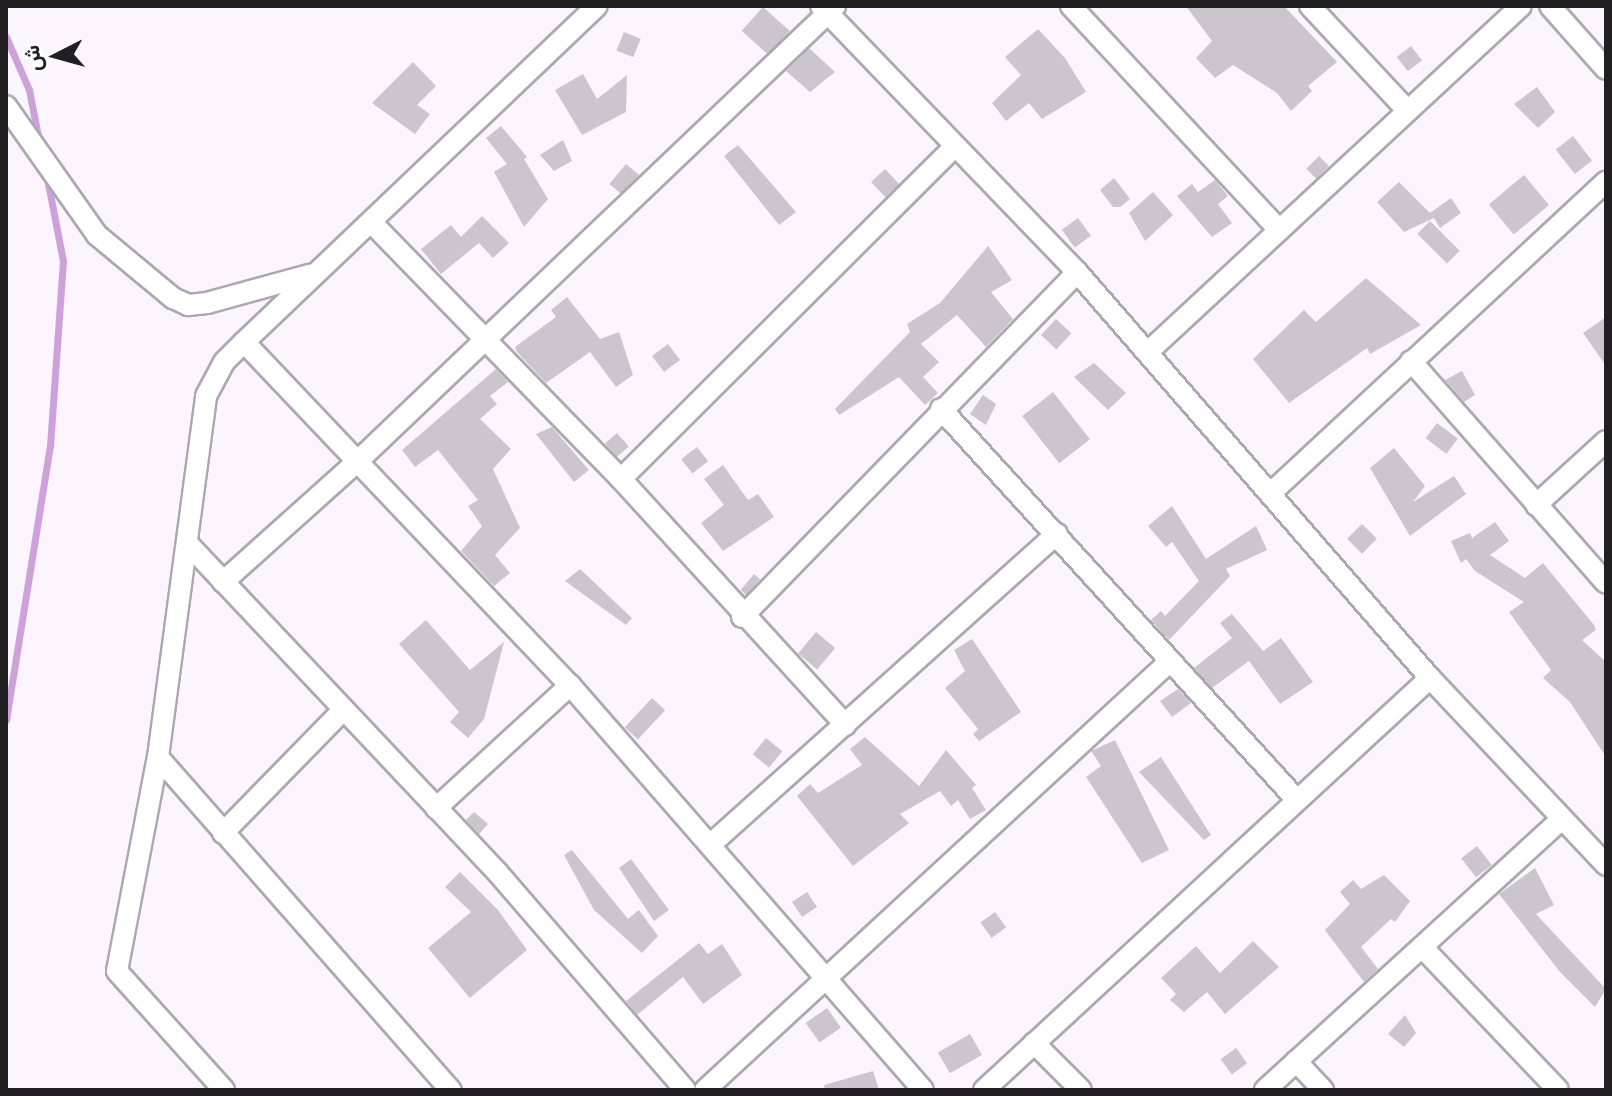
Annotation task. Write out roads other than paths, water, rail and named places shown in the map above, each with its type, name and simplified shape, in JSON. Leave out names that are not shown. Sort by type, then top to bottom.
[{"type":"street","points":[[224,1090],[117,971],[158,757],[172,633],[190,546],[196,438],[206,396],[224,362],[244,342],[597,6]]},
{"type":"street","points":[[1071,6],[1279,230]]},
{"type":"street","points":[[1310,6],[1406,109]]},
{"type":"street","points":[[1149,351],[1406,109],[1521,6]]},
{"type":"street","points":[[1550,6],[1606,69]]},
{"type":"street","points":[[223,582],[359,460],[828,8],[954,147],[1077,272],[1149,351],[1430,678],[1606,865]]},
{"type":"street","points":[[6,106],[97,235],[173,298],[188,305],[207,303],[313,274]]},
{"type":"street","points":[[621,479],[954,147]]},
{"type":"street","points":[[1272,492],[1606,182]]},
{"type":"street","points":[[371,222],[621,479],[742,617],[846,725]]},
{"type":"street","points":[[742,617],[1077,272]]},
{"type":"street","points":[[244,342],[570,685],[923,1090]]},
{"type":"street","points":[[1411,361],[1606,583]]},
{"type":"street","points":[[941,409],[1296,799]]},
{"type":"street","points":[[1536,505],[1606,441]]},
{"type":"street","points":[[710,845],[1057,534]]},
{"type":"street","points":[[190,546],[508,884],[685,1090]]},
{"type":"street","points":[[705,1090],[1170,661]]},
{"type":"street","points":[[984,1090],[1430,678]]},
{"type":"street","points":[[436,808],[570,685]]},
{"type":"street","points":[[223,833],[343,710]]},
{"type":"street","points":[[158,757],[451,1090]]},
{"type":"street","points":[[1265,1090],[1562,819]]},
{"type":"street","points":[[1422,947],[1558,1090]]},
{"type":"street","points":[[1034,1043],[1081,1090]]},
{"type":"street","points":[[1296,1061],[1323,1090]]},
{"type":"waterway","points":[[6,37],[29,90],[39,141]]},
{"type":"waterway","points":[[6,720],[50,446],[63,261],[46,173]]}]
